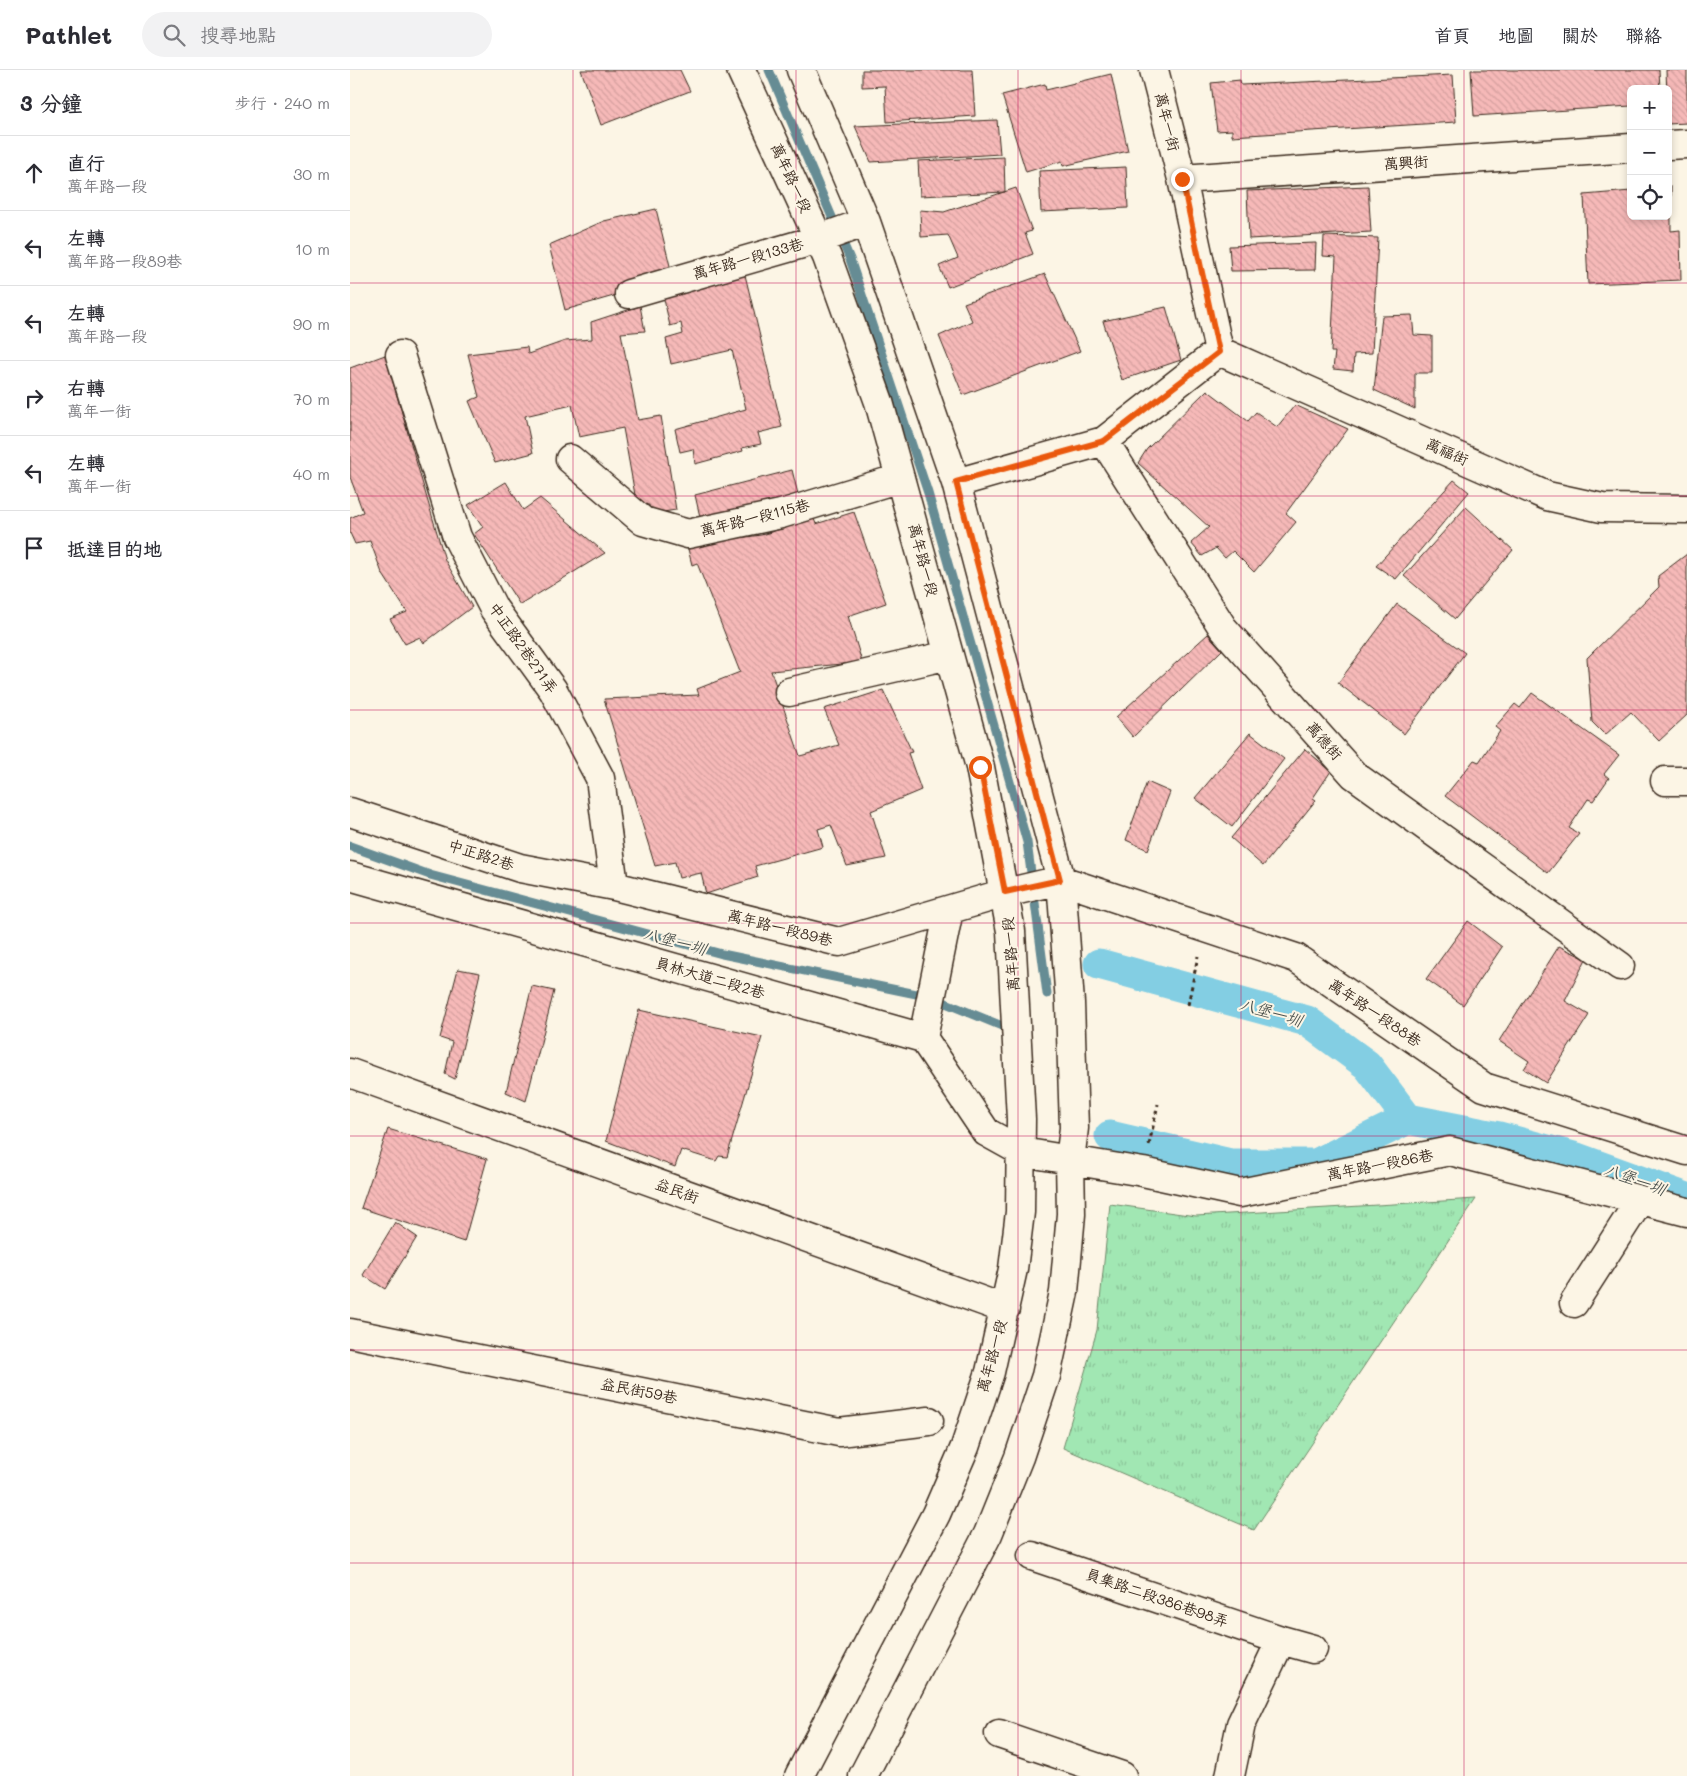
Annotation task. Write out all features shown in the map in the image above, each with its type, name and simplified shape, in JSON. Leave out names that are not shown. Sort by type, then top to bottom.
[{"type":"street","name":"萬年路一段","points":[[741,70],[819,239],[879,402],[980,767],[1011,931],[1021,1118],[1020,1212],[1013,1269],[990,1372],[965,1448],[936,1514],[799,1776]]},
{"type":"street","points":[[801,70],[866,222],[956,482],[1060,880],[1070,1003],[1074,1128],[1070,1160],[1071,1214],[1064,1292],[1046,1376],[1019,1457],[988,1534],[863,1776]]},
{"type":"street","name":"萬年一街","points":[[1154,70],[1182,179],[1219,352]]},
{"type":"street","points":[[1672,146],[1687,144]]},
{"type":"street","name":"萬興街","points":[[1182,179],[1627,148]]},
{"type":"street","name":"萬年路一段133巷","points":[[629,294],[819,239],[866,222]]},
{"type":"street","points":[[956,482],[1104,441],[1219,352]]},
{"type":"street","name":"萬福街","points":[[1219,352],[1547,496],[1602,508],[1687,509]]},
{"type":"street","name":"中正路2巷271弄","points":[[400,355],[457,537],[494,609],[553,690],[600,778],[614,886]]},
{"type":"street","name":"萬德街","points":[[1104,441],[1223,628],[1354,775],[1620,966]]},
{"type":"street","name":"萬年路一段115巷","points":[[570,459],[643,521],[688,534],[781,514],[900,478]]},
{"type":"street","points":[[789,692],[949,655]]},
{"type":"street","name":"中正路2巷","points":[[350,812],[520,868],[614,886]]},
{"type":"street","name":"員林大道二段2巷","points":[[350,876],[923,1038]]},
{"type":"street","name":"萬年路一段89巷","points":[[614,886],[839,942],[1005,892],[1060,880]]},
{"type":"street","name":"萬年路一段88巷","points":[[1060,880],[1296,958],[1484,1087],[1687,1151]]},
{"type":"street","points":[[949,910],[923,1038],[986,1132],[1022,1152]]},
{"type":"street","name":"益民街","points":[[350,1074],[1005,1310]]},
{"type":"street","name":"萬年路一段86巷","points":[[1022,1152],[1143,1172],[1240,1193],[1450,1151],[1687,1212]]},
{"type":"street","points":[[1574,1302],[1640,1200]]},
{"type":"street","name":"益民街59巷","points":[[350,1333],[839,1432],[929,1421]]},
{"type":"street","name":"員集路二段386巷98弄","points":[[1032,1556],[1281,1640],[1313,1649]]},
{"type":"street","points":[[1230,1776],[1240,1724],[1281,1640]]},
{"type":"street","points":[[999,1734],[1122,1776]]},
{"type":"path","points":[[1188,1005],[1200,950]]},
{"type":"path","points":[[1147,1152],[1158,1104]]},
{"type":"green space","points":[[1476,1199],[1254,1530],[1063,1448],[1097,1330],[1110,1204],[1196,1216]]},
{"type":"building","points":[[581,70],[680,70],[690,91],[601,125]]},
{"type":"building","points":[[862,70],[972,70],[975,116],[887,122],[885,86],[862,87]]},
{"type":"building","points":[[1471,70],[1659,70],[1660,85],[1627,85],[1627,106],[1474,116]]},
{"type":"building","points":[[1666,70],[1687,70],[1687,123],[1672,124],[1672,85],[1667,85]]},
{"type":"building","points":[[1111,74],[1128,151],[1063,166],[1062,161],[1026,172],[1002,95],[1045,84],[1046,90]]},
{"type":"building","points":[[1453,75],[1456,122],[1232,136],[1232,130],[1217,131],[1211,83],[1240,80],[1241,85]]},
{"type":"building","points":[[997,120],[1000,154],[871,162],[855,126]]},
{"type":"building","points":[[1004,157],[1005,192],[920,196],[918,161]]},
{"type":"building","points":[[1126,167],[1128,208],[1041,212],[1039,171]]},
{"type":"building","points":[[1368,186],[1371,232],[1249,239],[1247,191]]},
{"type":"building","points":[[1016,188],[1032,231],[1025,233],[1033,254],[948,287],[939,266],[958,258],[948,235],[921,237],[920,210],[944,212]]},
{"type":"building","points":[[1627,191],[1627,220],[1671,220],[1671,231],[1680,230],[1681,280],[1588,284],[1584,195]]},
{"type":"building","points":[[656,209],[671,270],[631,291],[565,310],[549,245],[604,221]]},
{"type":"building","points":[[1324,236],[1378,238],[1372,353],[1354,354],[1353,371],[1333,369],[1335,352],[1331,352],[1336,257],[1323,256]]},
{"type":"building","points":[[1316,243],[1315,270],[1231,271],[1229,246]]},
{"type":"building","points":[[1045,274],[1080,351],[963,395],[939,336],[972,321],[964,303]]},
{"type":"building","points":[[745,275],[782,427],[758,433],[761,444],[742,448],[743,451],[695,464],[693,449],[680,452],[675,429],[746,409],[732,350],[671,364],[666,339],[683,334],[681,323],[670,326],[663,295]]},
{"type":"building","points":[[640,306],[645,331],[621,333],[638,420],[661,416],[676,510],[650,514],[649,505],[637,506],[623,428],[579,437],[572,405],[525,416],[533,453],[495,463],[469,401],[479,397],[468,354],[527,347],[528,354],[565,341],[592,339],[591,322]]},
{"type":"building","points":[[1166,307],[1181,360],[1122,380],[1103,321]]},
{"type":"building","points":[[1412,315],[1414,335],[1432,336],[1432,373],[1415,373],[1415,409],[1374,390],[1382,316]]},
{"type":"building","points":[[385,355],[445,560],[472,607],[424,643],[420,637],[405,644],[390,619],[407,612],[382,573],[370,541],[355,544],[350,533],[350,518],[363,512],[350,477],[350,368]]},
{"type":"building","points":[[1207,390],[1248,421],[1256,412],[1277,427],[1295,405],[1348,429],[1286,513],[1296,522],[1254,572],[1233,551],[1225,558],[1216,548],[1202,556],[1191,543],[1209,527],[1138,463],[1147,449]]},
{"type":"building","points":[[792,470],[799,498],[701,521],[695,495]]},
{"type":"building","points":[[1454,480],[1469,492],[1396,579],[1376,566]]},
{"type":"building","points":[[506,482],[523,510],[540,498],[605,553],[520,605],[474,534],[483,527],[468,505]]},
{"type":"building","points":[[1466,507],[1513,550],[1455,619],[1404,576]]},
{"type":"building","points":[[854,512],[886,603],[848,616],[862,662],[771,671],[800,756],[839,745],[824,709],[883,690],[912,752],[908,753],[921,790],[871,811],[886,858],[847,866],[831,825],[818,829],[823,847],[755,866],[758,877],[706,894],[701,873],[679,878],[675,862],[655,866],[604,699],[699,695],[697,689],[740,672],[697,563],[692,565],[687,545],[761,535],[814,519],[816,524]]},
{"type":"building","points":[[1687,554],[1687,715],[1659,741],[1631,712],[1605,735],[1592,722],[1587,658],[1659,587],[1658,576]]},
{"type":"building","points":[[1397,604],[1465,653],[1404,734],[1338,683]]},
{"type":"building","points":[[1208,634],[1222,650],[1133,737],[1116,717]]},
{"type":"building","points":[[1532,693],[1619,755],[1604,774],[1609,778],[1593,801],[1588,799],[1569,828],[1579,834],[1548,873],[1445,796],[1474,760],[1479,762],[1500,731],[1495,727],[1515,704],[1520,708]]},
{"type":"building","points":[[1250,733],[1284,759],[1232,827],[1195,798]]},
{"type":"building","points":[[1305,749],[1331,771],[1313,798],[1316,800],[1263,866],[1231,838]]},
{"type":"building","points":[[1147,782],[1170,792],[1148,850],[1126,840]]},
{"type":"building","points":[[1468,921],[1502,947],[1463,1005],[1426,979]]},
{"type":"building","points":[[1559,946],[1586,959],[1565,1001],[1589,1015],[1546,1083],[1524,1069],[1529,1061],[1499,1041]]},
{"type":"building","points":[[458,969],[480,973],[455,1079],[445,1074],[452,1042],[440,1038]]},
{"type":"building","points":[[532,986],[554,991],[526,1101],[506,1092]]},
{"type":"building","points":[[639,1010],[762,1037],[727,1157],[719,1156],[716,1161],[681,1150],[675,1167],[606,1141]]},
{"type":"building","points":[[388,1129],[487,1159],[464,1242],[361,1208]]},
{"type":"building","points":[[395,1222],[417,1237],[385,1289],[363,1275]]},
{"type":"waterway","points":[[769,70],[850,259],[928,493],[1027,842],[1047,994]]},
{"type":"waterway","name":"八堡一圳","points":[[350,846],[430,875],[722,954],[931,997],[1002,1026]]},
{"type":"waterway","name":"八堡一圳","points":[[1099,964],[1307,1021],[1367,1065],[1408,1119],[1499,1137],[1577,1158],[1687,1198]]},
{"type":"waterway","name":"八堡一圳","points":[[1110,1136],[1231,1164],[1316,1164],[1408,1119]]},
{"type":"route","points":[[980,767],[1005,892],[1060,880],[956,482],[1104,441],[1219,352],[1182,179]]}]
